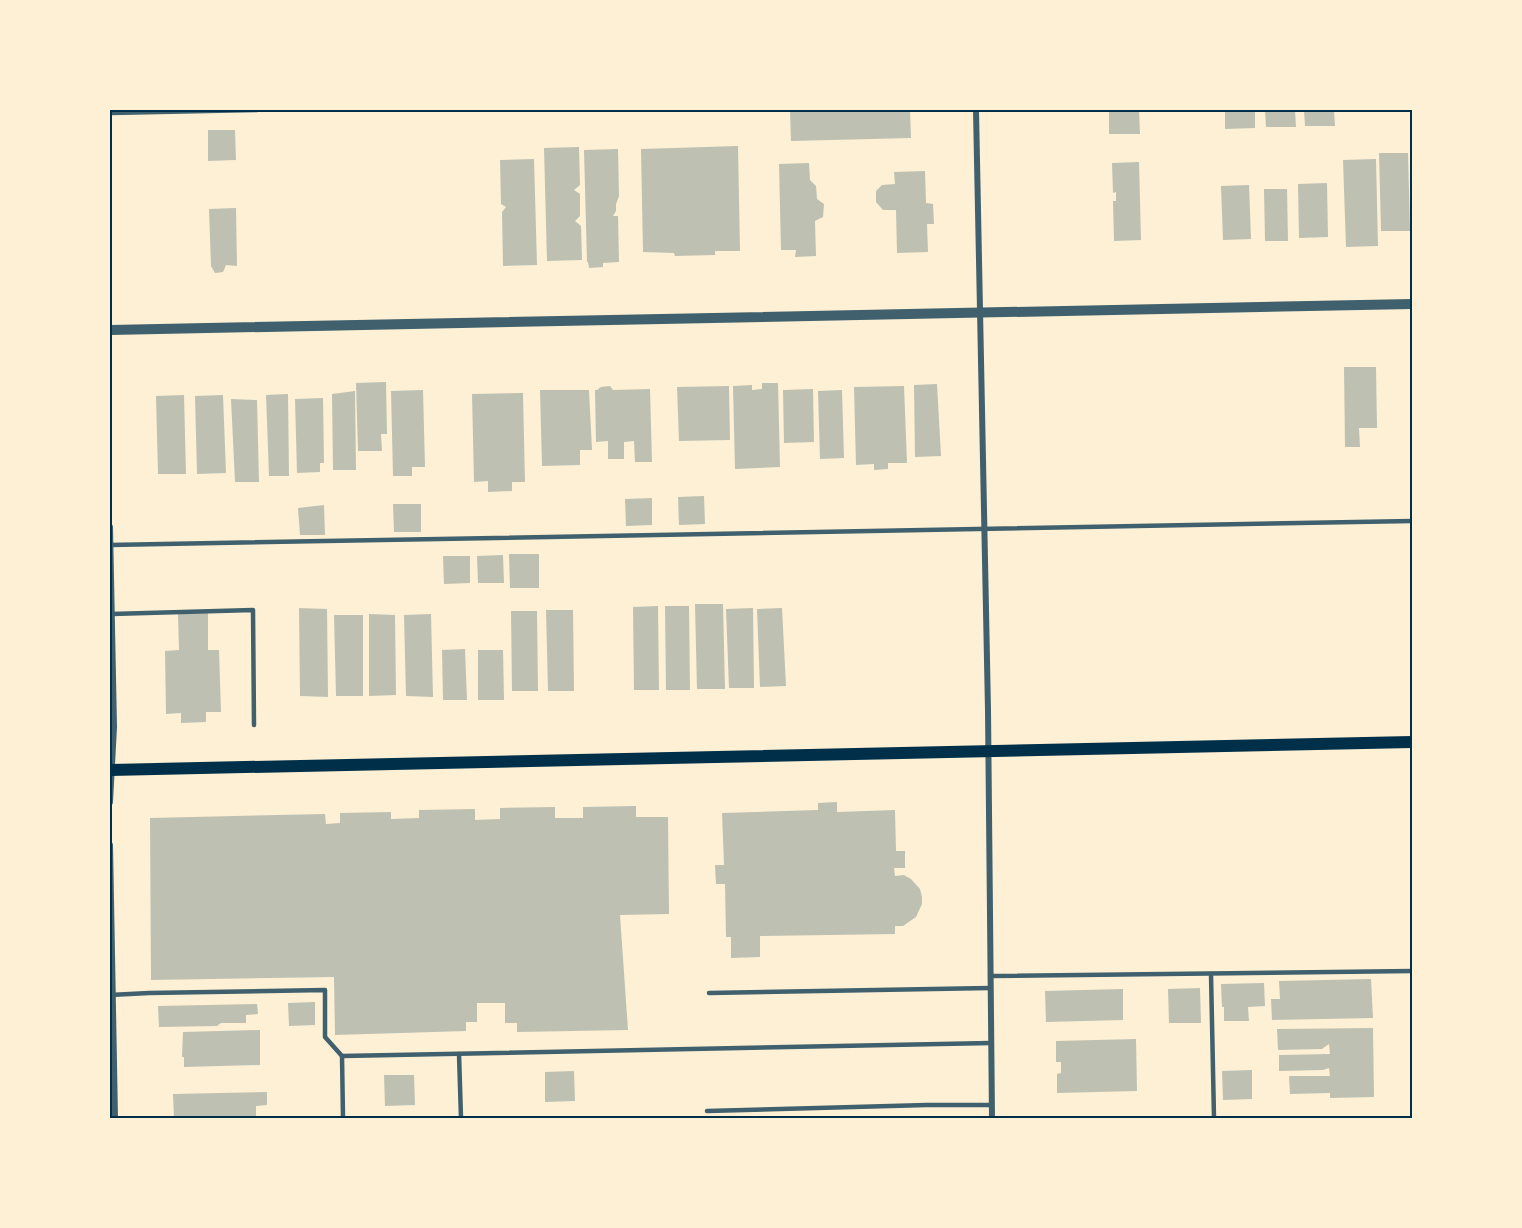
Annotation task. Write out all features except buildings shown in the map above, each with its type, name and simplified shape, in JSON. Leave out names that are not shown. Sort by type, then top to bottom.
[{"type":"main road","points":[[110,770],[1413,742]]},
{"type":"street","points":[[976,110],[988,751],[992,1119]]},
{"type":"street","points":[[110,330],[1413,304]]},
{"type":"street","points":[[110,527],[114,727],[110,802]]},
{"type":"street","points":[[110,845],[115,1119]]},
{"type":"lane","points":[[110,113],[256,110]]},
{"type":"lane","points":[[110,545],[1413,521]]},
{"type":"lane","points":[[111,614],[253,610],[254,726]]},
{"type":"lane","points":[[990,976],[1413,971]]},
{"type":"lane","points":[[1211,974],[1214,1119]]},
{"type":"lane","points":[[709,993],[990,988]]},
{"type":"lane","points":[[111,995],[325,990],[325,1036],[342,1056],[343,1119]]},
{"type":"lane","points":[[342,1056],[991,1043]]},
{"type":"lane","points":[[459,1054],[460,1119]]},
{"type":"lane","points":[[707,1111],[992,1105]]}]
